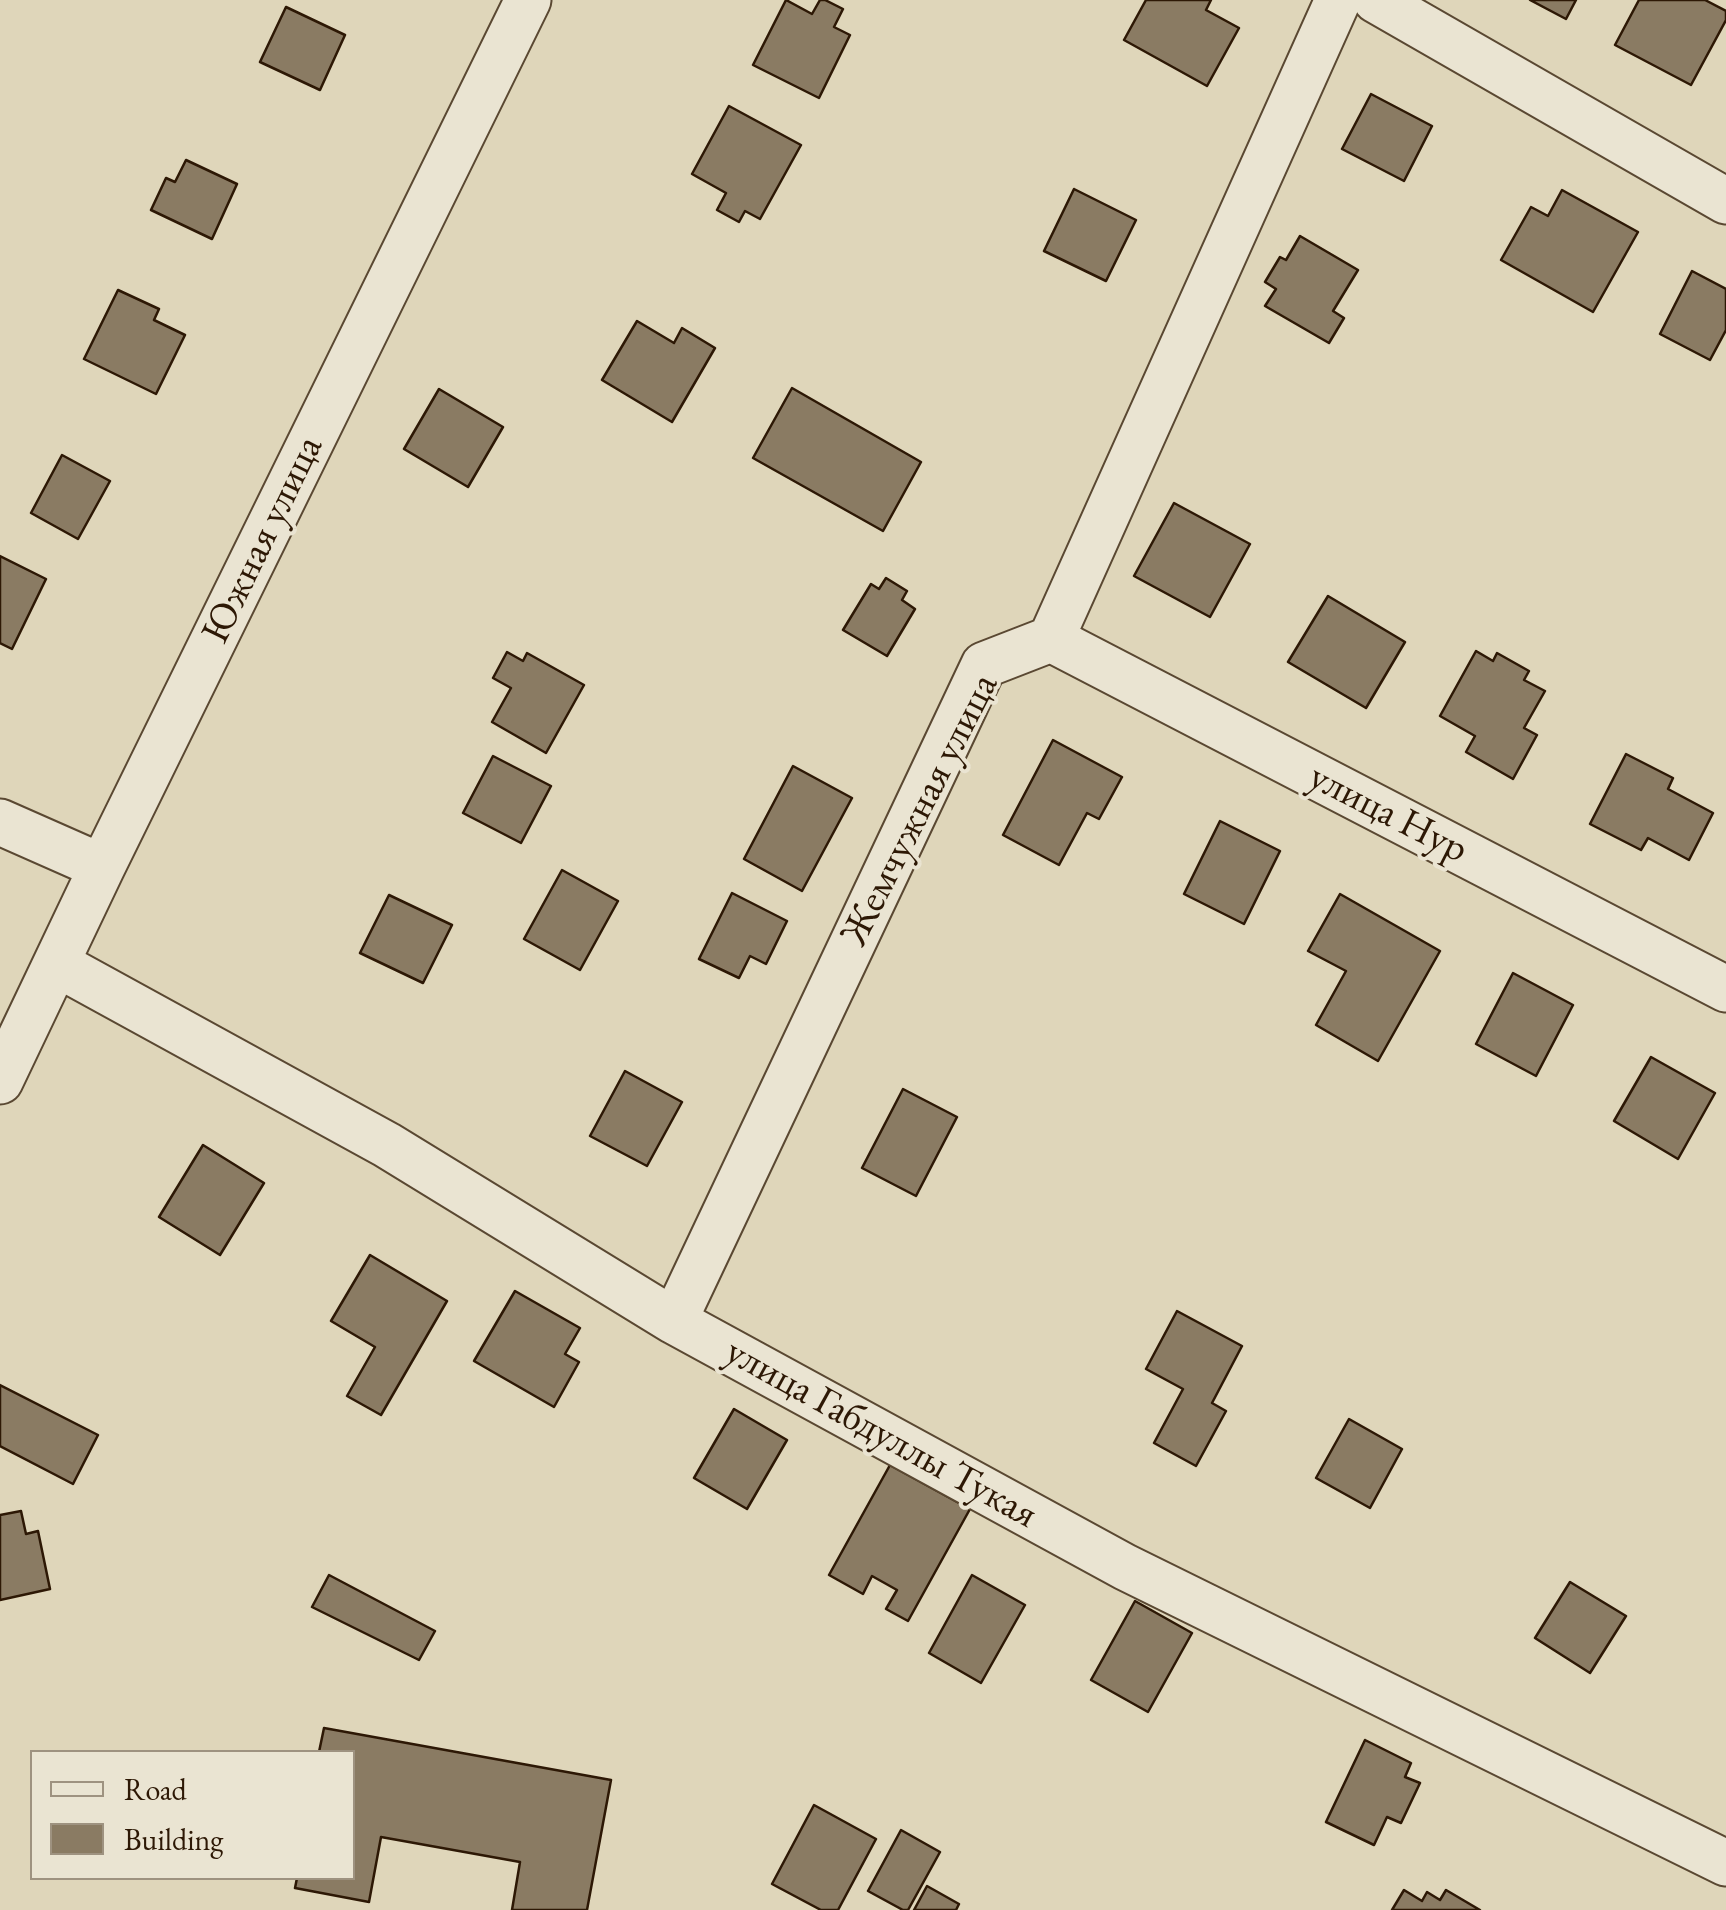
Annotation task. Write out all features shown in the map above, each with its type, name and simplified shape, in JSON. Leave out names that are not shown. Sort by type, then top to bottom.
[{"type":"street","name":"Южная улица","points":[[0,1081],[528,0]]},
{"type":"street","points":[[1051,640],[1338,0]]},
{"type":"street","points":[[1376,0],[1726,201]]},
{"type":"street","name":"улица Нур","points":[[1051,640],[1726,989]]},
{"type":"street","name":"Жемчужная улица","points":[[674,1321],[984,665],[1051,640]]},
{"type":"street","points":[[0,822],[102,866]]},
{"type":"street","name":"улица Габдуллы Тукая","points":[[57,964],[387,1145],[674,1321],[1126,1567],[1726,1863]]},
{"type":"building","points":[[786,0],[812,14],[820,0],[843,9],[834,27],[850,35],[819,98],[753,65]]},
{"type":"building","points":[[1146,0],[1211,0],[1206,10],[1239,28],[1207,86],[1124,40]]},
{"type":"building","points":[[1530,0],[1576,0],[1566,19]]},
{"type":"building","points":[[1639,0],[1705,0],[1726,11],[1726,20],[1691,85],[1615,45]]},
{"type":"building","points":[[286,7],[345,35],[320,90],[260,62]]},
{"type":"building","points":[[1371,94],[1432,126],[1404,181],[1342,149]]},
{"type":"building","points":[[729,106],[801,145],[760,219],[745,211],[739,222],[717,210],[726,193],[692,174]]},
{"type":"building","points":[[186,160],[237,184],[212,239],[151,210],[166,178],[175,182]]},
{"type":"building","points":[[1074,189],[1136,220],[1106,281],[1044,251]]},
{"type":"building","points":[[1562,190],[1638,232],[1593,312],[1501,260],[1531,207],[1548,216]]},
{"type":"building","points":[[1300,236],[1358,270],[1333,311],[1344,318],[1329,343],[1265,306],[1276,289],[1265,282],[1280,257],[1286,260]]},
{"type":"building","points":[[1692,271],[1726,289],[1726,330],[1710,360],[1660,334]]},
{"type":"building","points":[[118,290],[159,309],[154,320],[185,335],[156,394],[84,359]]},
{"type":"building","points":[[637,321],[674,343],[682,328],[715,348],[672,422],[602,380]]},
{"type":"building","points":[[792,388],[921,462],[883,531],[753,458]]},
{"type":"building","points":[[439,389],[503,427],[468,487],[404,449]]},
{"type":"building","points":[[62,455],[110,481],[78,539],[31,513]]},
{"type":"building","points":[[1174,503],[1250,544],[1210,617],[1134,576]]},
{"type":"building","points":[[0,556],[46,579],[12,649],[0,643]]},
{"type":"building","points":[[886,578],[907,591],[902,600],[915,609],[887,656],[843,630],[871,584],[879,589]]},
{"type":"building","points":[[1328,596],[1405,642],[1366,708],[1288,662]]},
{"type":"building","points":[[1476,651],[1493,661],[1497,653],[1529,671],[1524,680],[1545,691],[1524,728],[1537,735],[1513,779],[1466,752],[1475,736],[1440,716]]},
{"type":"building","points":[[507,652],[523,661],[527,653],[584,685],[546,753],[492,722],[511,688],[493,678]]},
{"type":"building","points":[[1053,740],[1122,777],[1099,819],[1087,813],[1059,865],[1003,835]]},
{"type":"building","points":[[1626,754],[1673,778],[1668,789],[1713,813],[1689,860],[1648,838],[1641,850],[1590,824]]},
{"type":"building","points":[[493,756],[551,786],[521,843],[463,813]]},
{"type":"building","points":[[793,766],[852,798],[802,891],[744,859]]},
{"type":"building","points":[[1220,821],[1280,851],[1244,924],[1184,894]]},
{"type":"building","points":[[562,870],[618,901],[580,970],[524,939]]},
{"type":"building","points":[[732,893],[787,921],[766,964],[750,956],[739,978],[699,959]]},
{"type":"building","points":[[1340,894],[1440,951],[1378,1061],[1316,1025],[1346,971],[1308,951]]},
{"type":"building","points":[[389,895],[452,925],[423,983],[360,953]]},
{"type":"building","points":[[1513,973],[1573,1005],[1536,1076],[1476,1044]]},
{"type":"building","points":[[1651,1057],[1715,1093],[1678,1159],[1614,1121]]},
{"type":"building","points":[[625,1071],[682,1102],[647,1166],[590,1136]]},
{"type":"building","points":[[903,1089],[957,1117],[916,1196],[862,1168]]},
{"type":"building","points":[[203,1145],[264,1183],[220,1255],[159,1217]]},
{"type":"building","points":[[370,1255],[447,1301],[381,1415],[347,1396],[375,1347],[331,1321]]},
{"type":"building","points":[[515,1291],[580,1328],[565,1354],[579,1362],[554,1407],[474,1361]]},
{"type":"building","points":[[1177,1311],[1242,1346],[1212,1403],[1226,1411],[1196,1466],[1154,1443],[1183,1389],[1146,1369]]},
{"type":"building","points":[[0,1385],[98,1435],[73,1484],[0,1446]]},
{"type":"building","points":[[734,1409],[787,1440],[747,1509],[694,1478]]},
{"type":"building","points":[[1349,1419],[1402,1449],[1370,1508],[1316,1478]]},
{"type":"building","points":[[890,1465],[970,1509],[908,1621],[886,1609],[897,1590],[872,1576],[863,1594],[829,1575]]},
{"type":"building","points":[[21,1511],[26,1534],[38,1531],[50,1589],[0,1600],[0,1515]]},
{"type":"building","points":[[329,1575],[435,1631],[419,1660],[312,1607]]},
{"type":"building","points":[[972,1575],[1025,1605],[981,1683],[929,1653]]},
{"type":"building","points":[[1570,1582],[1626,1616],[1590,1673],[1535,1638]]},
{"type":"building","points":[[1135,1601],[1192,1633],[1148,1712],[1091,1680]]},
{"type":"building","points":[[324,1728],[611,1780],[587,1910],[512,1910],[520,1862],[381,1837],[369,1902],[295,1888],[297,1880],[355,1880],[355,1750],[319,1750]]},
{"type":"building","points":[[1365,1740],[1411,1763],[1405,1777],[1420,1783],[1401,1823],[1387,1817],[1374,1845],[1326,1822]]},
{"type":"building","points":[[814,1805],[876,1839],[838,1910],[821,1910],[772,1884]]},
{"type":"building","points":[[901,1830],[940,1852],[908,1910],[868,1891]]},
{"type":"building","points":[[927,1886],[959,1904],[956,1910],[914,1910]]},
{"type":"building","points":[[1404,1890],[1422,1901],[1427,1892],[1440,1900],[1446,1890],[1480,1910],[1392,1910]]}]
